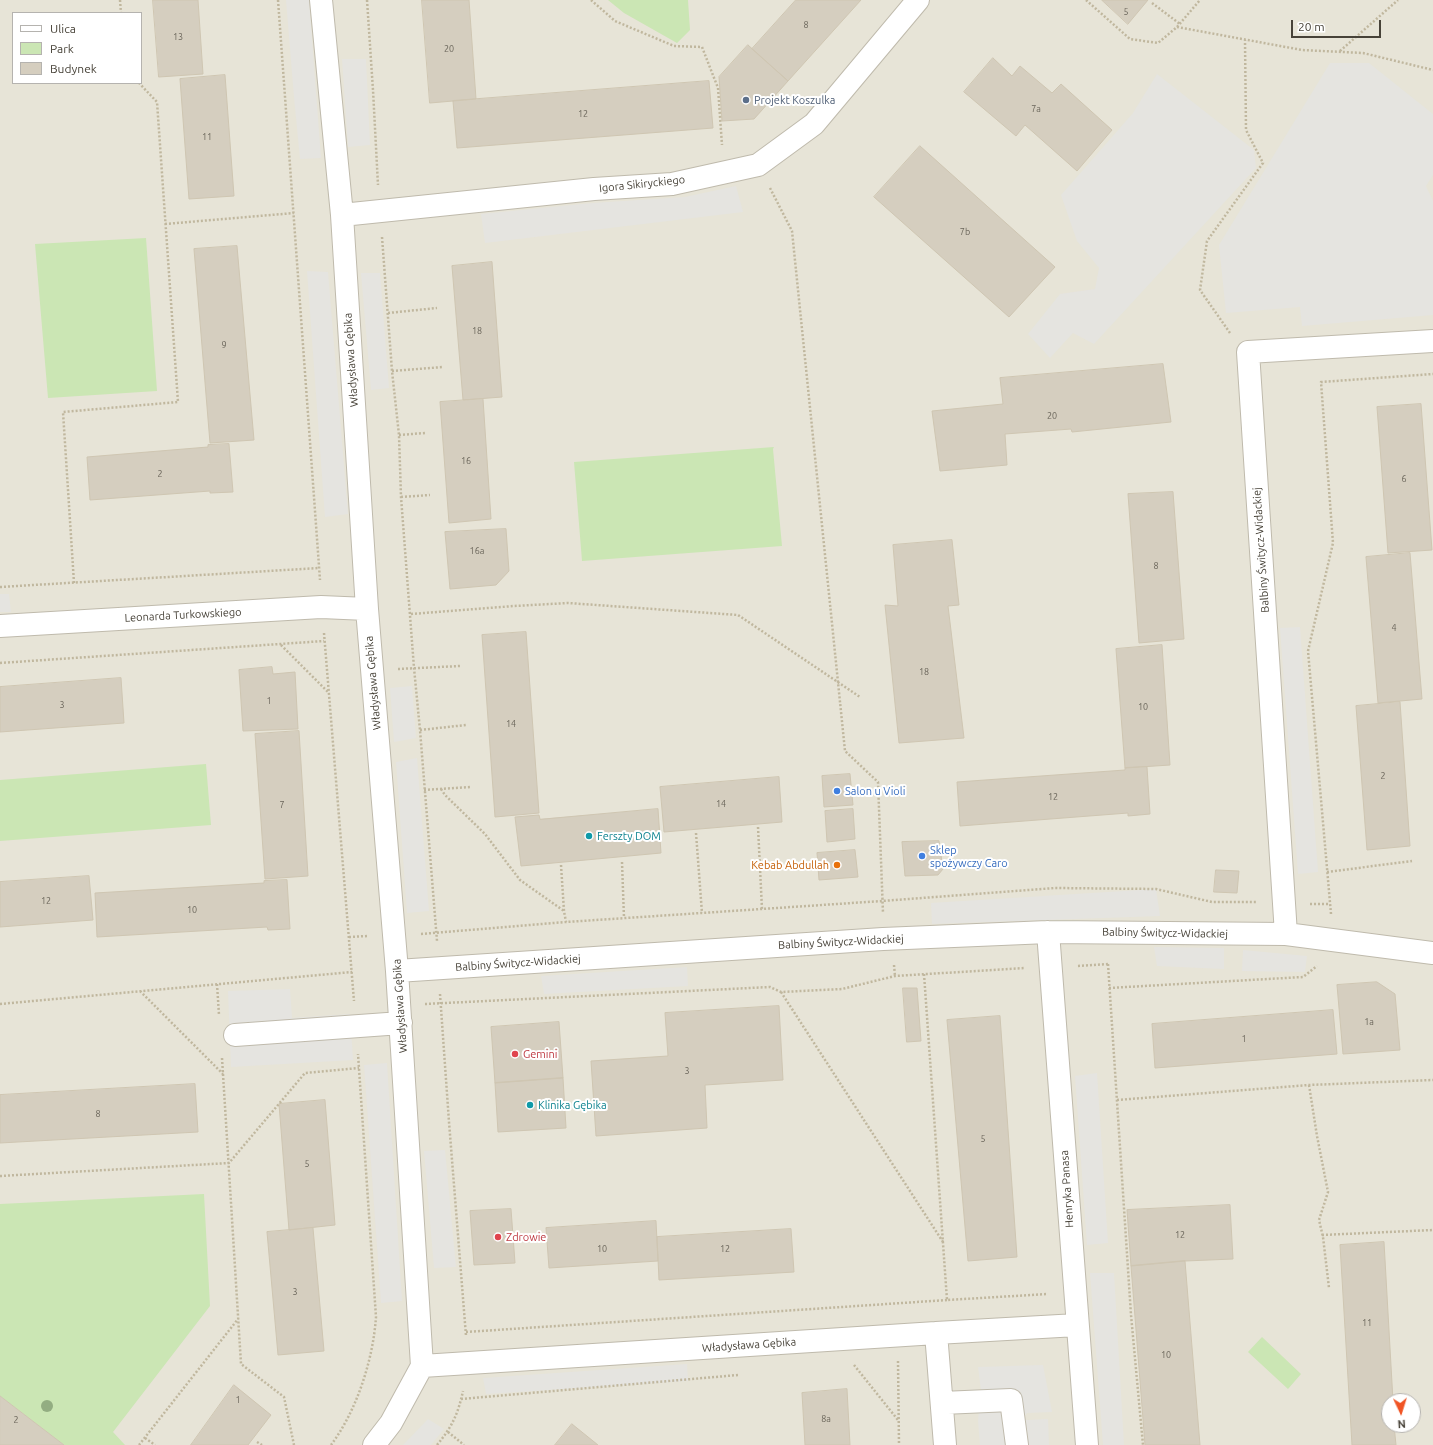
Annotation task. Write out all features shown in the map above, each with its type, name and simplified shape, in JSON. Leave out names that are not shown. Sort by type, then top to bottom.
[{"type":"street","name":"Władysława Gębika","points":[[320,0],[342,215],[367,609],[398,971],[422,1366],[1077,1325]]},
{"type":"street","name":"Igora Sikiryckiego","points":[[342,215],[594,189],[672,184],[758,165],[814,124],[918,0]]},
{"type":"street","name":"Balbiny Świtycz-Widackiej","points":[[1286,934],[1248,352],[1433,341]]},
{"type":"street","name":"Leonarda Turkowskiego","points":[[0,626],[321,606],[367,609]]},
{"type":"street","name":"Balbiny Świtycz-Widackiej","points":[[398,971],[883,938],[900,939],[1048,932],[1286,934],[1433,954]]},
{"type":"street","name":"Henryka Panasa","points":[[1048,932],[1086,1445]]},
{"type":"street","points":[[227,1028],[401,1023]]},
{"type":"street","points":[[936,1333],[945,1445]]},
{"type":"street","points":[[374,1445],[391,1422],[422,1366]]},
{"type":"street","points":[[942,1403],[1011,1400],[1017,1445]]},
{"type":"path","points":[[120,0],[121,12]]},
{"type":"path","points":[[278,0],[320,587]]},
{"type":"path","points":[[367,0],[378,188]]},
{"type":"path","points":[[591,0],[615,21],[674,46],[702,47],[718,88],[722,148]]},
{"type":"path","points":[[1086,0],[1130,39],[1158,43],[1180,24],[1200,0]]},
{"type":"path","points":[[1340,52],[1398,0]]},
{"type":"path","points":[[1152,3],[1180,24]]},
{"type":"path","points":[[1177,27],[1302,50],[1363,53],[1433,70]]},
{"type":"path","points":[[1232,334],[1200,290],[1207,241],[1263,163],[1246,130],[1245,40]]},
{"type":"path","points":[[74,583],[63,412],[178,402],[157,102],[140,84]]},
{"type":"path","points":[[758,165],[792,231],[845,750],[878,782],[883,915]]},
{"type":"path","points":[[165,224],[294,213]]},
{"type":"path","points":[[382,236],[392,371],[399,435],[414,668],[439,968],[448,1122],[468,1363],[460,1405],[455,1419],[448,1432],[437,1445]]},
{"type":"path","points":[[388,313],[437,308]]},
{"type":"path","points":[[392,371],[443,367]]},
{"type":"path","points":[[1331,916],[1308,651],[1333,543],[1321,382],[1433,374]]},
{"type":"path","points":[[399,435],[425,433]]},
{"type":"path","points":[[402,497],[430,495]]},
{"type":"path","points":[[0,587],[319,568]]},
{"type":"path","points":[[411,614],[568,603],[738,614],[860,697]]},
{"type":"path","points":[[0,663],[324,641]]},
{"type":"path","points":[[280,644],[329,693]]},
{"type":"path","points":[[394,669],[460,666]]},
{"type":"path","points":[[420,730],[466,725]]},
{"type":"path","points":[[424,790],[471,787]]},
{"type":"path","points":[[441,789],[445,795],[486,834],[520,880],[564,911]]},
{"type":"path","points":[[758,827],[762,909]]},
{"type":"path","points":[[696,833],[702,913]]},
{"type":"path","points":[[1327,872],[1412,861]]},
{"type":"path","points":[[622,862],[624,918]]},
{"type":"path","points":[[561,865],[566,922]]},
{"type":"path","points":[[395,935],[624,918],[882,902],[1055,888],[1156,889],[1212,902],[1330,904]]},
{"type":"path","points":[[1108,958],[1131,1315],[1143,1445]]},
{"type":"path","points":[[1109,988],[1303,977],[1319,965]]},
{"type":"path","points":[[441,1003],[770,987],[781,992],[842,989],[896,976],[1030,968]]},
{"type":"path","points":[[0,1004],[352,972]]},
{"type":"path","points":[[924,974],[947,1300]]},
{"type":"path","points":[[217,984],[227,1028]]},
{"type":"path","points":[[140,991],[223,1074]]},
{"type":"path","points":[[781,992],[943,1242]]},
{"type":"path","points":[[222,1051],[242,1364],[284,1397],[294,1445]]},
{"type":"path","points":[[0,1176],[229,1163],[305,1073],[359,1068]]},
{"type":"path","points":[[1117,1100],[1309,1085],[1433,1080]]},
{"type":"path","points":[[1309,1085],[1328,1192],[1319,1220],[1329,1288]]},
{"type":"path","points":[[1322,1236],[1433,1230]]},
{"type":"path","points":[[466,1332],[1054,1294]]},
{"type":"path","points":[[139,1445],[239,1319]]},
{"type":"path","points":[[898,1361],[899,1445]]},
{"type":"path","points":[[854,1364],[899,1421]]},
{"type":"path","points":[[448,1432],[464,1445]]},
{"type":"path","points":[[145,1438],[155,1445]]},
{"type":"path","points":[[257,1442],[262,1445]]},
{"type":"shaded area","points":[[0,0],[1433,0],[1433,1445],[0,1445]]},
{"type":"shaded area","points":[[286,0],[309,0],[321,158],[300,159]]},
{"type":"shaded area","points":[[342,59],[366,59],[370,145],[348,147]]},
{"type":"shaded area","points":[[1330,63],[1369,63],[1433,114],[1433,175],[1426,186],[1433,201],[1433,315],[1302,326],[1300,307],[1226,313],[1219,245]]},
{"type":"shaded area","points":[[1157,74],[1254,150],[1256,168],[1094,344],[1073,333],[1050,358],[1028,334],[1060,294],[1095,289],[1099,268],[1077,241],[1061,195],[1133,113]]},
{"type":"shaded area","points":[[736,186],[743,212],[485,243],[481,214],[592,203],[685,197]]},
{"type":"shaded area","points":[[307,271],[328,272],[348,514],[325,517]]},
{"type":"shaded area","points":[[361,273],[380,273],[389,388],[371,390]]},
{"type":"shaded area","points":[[0,594],[9,594],[11,612],[0,612]]},
{"type":"shaded area","points":[[1300,627],[1318,872],[1298,874],[1280,628]]},
{"type":"shaded area","points":[[412,686],[416,738],[394,742],[390,688]]},
{"type":"shaded area","points":[[417,758],[429,911],[407,913],[396,762]]},
{"type":"shaded area","points":[[1156,889],[1160,916],[932,924],[931,903]]},
{"type":"shaded area","points":[[1154,947],[1224,948],[1224,969],[1157,966]]},
{"type":"shaded area","points":[[1243,950],[1307,956],[1305,972],[1242,971]]},
{"type":"shaded area","points":[[687,967],[688,986],[544,994],[541,976]]},
{"type":"shaded area","points":[[290,989],[292,1018],[350,1014],[353,1060],[231,1067],[228,991]]},
{"type":"shaded area","points":[[387,1063],[402,1301],[381,1303],[364,1065]]},
{"type":"shaded area","points":[[1097,1073],[1108,1243],[1087,1245],[1075,1076]]},
{"type":"shaded area","points":[[445,1150],[456,1267],[434,1268],[424,1151]]},
{"type":"shaded area","points":[[1090,1273],[1114,1273],[1124,1445],[1103,1445]]},
{"type":"shaded area","points":[[687,1364],[688,1381],[486,1394],[483,1378]]},
{"type":"shaded area","points":[[1043,1365],[1052,1412],[1027,1413],[1023,1418],[1027,1420],[1048,1419],[1049,1445],[980,1445],[978,1421],[981,1391],[978,1367]]},
{"type":"shaded area","points":[[428,1419],[444,1429],[431,1445],[403,1445]]},
{"type":"green space","points":[[608,0],[688,0],[690,30],[677,43],[624,13]]},
{"type":"green space","points":[[146,238],[157,391],[48,398],[35,244]]},
{"type":"green space","points":[[774,447],[782,546],[582,561],[574,462]]},
{"type":"green space","points":[[206,764],[211,825],[0,841],[0,780]]},
{"type":"green space","points":[[204,1194],[210,1306],[113,1432],[125,1445],[64,1445],[0,1396],[0,1204]]},
{"type":"green space","points":[[1262,1337],[1301,1374],[1288,1389],[1248,1352]]},
{"type":"building","points":[[153,0],[198,0],[203,74],[159,77]]},
{"type":"building","points":[[422,0],[469,0],[476,99],[430,103]]},
{"type":"building","points":[[796,0],[861,0],[788,81],[752,49]]},
{"type":"building","points":[[1102,0],[1148,0],[1128,24]]},
{"type":"building","name":"Projekt Koszulka","points":[[748,45],[788,81],[754,119],[722,121],[719,77]]},
{"type":"building","points":[[993,58],[1012,76],[1020,66],[1052,93],[1061,84],[1112,130],[1077,171],[1025,125],[1016,136],[964,92]]},
{"type":"building","points":[[225,75],[234,196],[189,199],[180,79]]},
{"type":"building","points":[[709,81],[713,128],[457,148],[453,101]]},
{"type":"building","points":[[920,146],[1055,267],[1009,317],[874,197]]},
{"type":"building","points":[[237,246],[254,440],[210,443],[194,249]]},
{"type":"building","points":[[492,262],[502,397],[463,400],[452,266]]},
{"type":"building","points":[[1163,364],[1171,422],[1072,432],[1071,429],[1005,434],[1007,465],[940,471],[932,411],[1003,404],[1000,378]]},
{"type":"building","points":[[483,399],[491,519],[449,523],[440,402]]},
{"type":"building","points":[[1421,404],[1432,550],[1388,553],[1377,407]]},
{"type":"building","points":[[229,444],[233,492],[210,493],[210,491],[90,500],[87,457]]},
{"type":"building","points":[[1173,492],[1184,639],[1139,643],[1128,494]]},
{"type":"building","points":[[506,529],[509,571],[496,585],[450,589],[445,532]]},
{"type":"building","points":[[952,540],[959,605],[948,606],[964,738],[899,743],[885,605],[898,606],[893,545]]},
{"type":"building","points":[[1410,553],[1422,699],[1378,703],[1366,557]]},
{"type":"building","points":[[526,632],[539,813],[495,817],[482,635]]},
{"type":"building","points":[[1162,645],[1170,765],[1125,768],[1116,649]]},
{"type":"building","points":[[272,667],[273,674],[295,672],[298,729],[243,731],[239,670]]},
{"type":"building","points":[[121,678],[124,723],[0,732],[0,687]]},
{"type":"building","points":[[1400,702],[1410,846],[1367,850],[1356,706]]},
{"type":"building","points":[[299,731],[308,876],[265,879],[255,734]]},
{"type":"building","points":[[1147,767],[1150,814],[1128,816],[1128,813],[960,826],[957,782],[1125,770],[1125,768]]},
{"type":"building","name":"Salon u Violi","points":[[850,774],[853,805],[824,807],[822,776]]},
{"type":"building","points":[[779,777],[782,822],[664,832],[660,787]]},
{"type":"building","name":"Ferszty DOM","points":[[658,809],[661,853],[521,866],[515,817],[539,815],[540,819]]},
{"type":"building","points":[[853,809],[855,839],[827,842],[825,811]]},
{"type":"building","name":"Sklep spożywczy Caro","points":[[939,841],[943,869],[938,875],[905,876],[902,842]]},
{"type":"building","name":"Kebab Abdullah","points":[[855,850],[858,877],[819,880],[817,853]]},
{"type":"building","points":[[1216,870],[1239,871],[1237,893],[1214,892]]},
{"type":"building","points":[[89,876],[93,920],[0,927],[0,882]]},
{"type":"building","points":[[287,880],[290,929],[268,930],[267,927],[97,937],[95,893],[264,883],[264,881]]},
{"type":"building","points":[[1377,982],[1395,994],[1400,1050],[1343,1054],[1337,985]]},
{"type":"building","points":[[903,988],[917,988],[921,1041],[907,1042]]},
{"type":"building","points":[[779,1006],[783,1080],[705,1085],[707,1128],[596,1136],[591,1061],[668,1056],[665,1013]]},
{"type":"building","points":[[1333,1010],[1337,1054],[1155,1068],[1152,1024]]},
{"type":"building","points":[[1000,1016],[1017,1257],[968,1261],[947,1020]]},
{"type":"building","points":[[559,1022],[563,1078],[495,1083],[491,1027]]},
{"type":"building","name":"Klinika Gębika","points":[[563,1078],[566,1128],[498,1132],[495,1083]]},
{"type":"building","points":[[195,1084],[198,1132],[0,1143],[0,1095]]},
{"type":"building","points":[[325,1100],[335,1225],[289,1230],[279,1104]]},
{"type":"building","points":[[1230,1205],[1233,1259],[1185,1261],[1131,1266],[1127,1210]]},
{"type":"building","points":[[511,1209],[515,1263],[474,1265],[470,1211]]},
{"type":"building","points":[[656,1221],[658,1261],[549,1268],[546,1228]]},
{"type":"building","points":[[313,1228],[324,1351],[278,1355],[267,1232]]},
{"type":"building","points":[[791,1229],[794,1272],[659,1280],[657,1237]]},
{"type":"building","points":[[1384,1242],[1393,1393],[1381,1393],[1381,1433],[1395,1433],[1396,1445],[1352,1445],[1340,1245]]},
{"type":"building","points":[[1185,1261],[1200,1445],[1145,1445],[1131,1266]]},
{"type":"building","points":[[234,1385],[271,1415],[248,1445],[191,1445]]},
{"type":"building","points":[[847,1389],[850,1445],[805,1445],[802,1393]]},
{"type":"building","points":[[0,1396],[64,1445],[0,1445]]},
{"type":"building","points":[[572,1424],[598,1445],[555,1445]]},
{"type":"place","name":"Projekt Koszulka","points":[[746,100]]},
{"type":"place","name":"Salon u Violi","points":[[837,791]]},
{"type":"place","name":"Ferszty DOM","points":[[589,836]]},
{"type":"place","name":"Sklep spożywczy Caro","points":[[922,856]]},
{"type":"place","name":"Kebab Abdullah","points":[[837,865]]},
{"type":"place","name":"Gemini","points":[[515,1054]]},
{"type":"place","name":"Klinika Gębika","points":[[530,1105]]},
{"type":"place","name":"Zdrowie","points":[[498,1237]]}]
